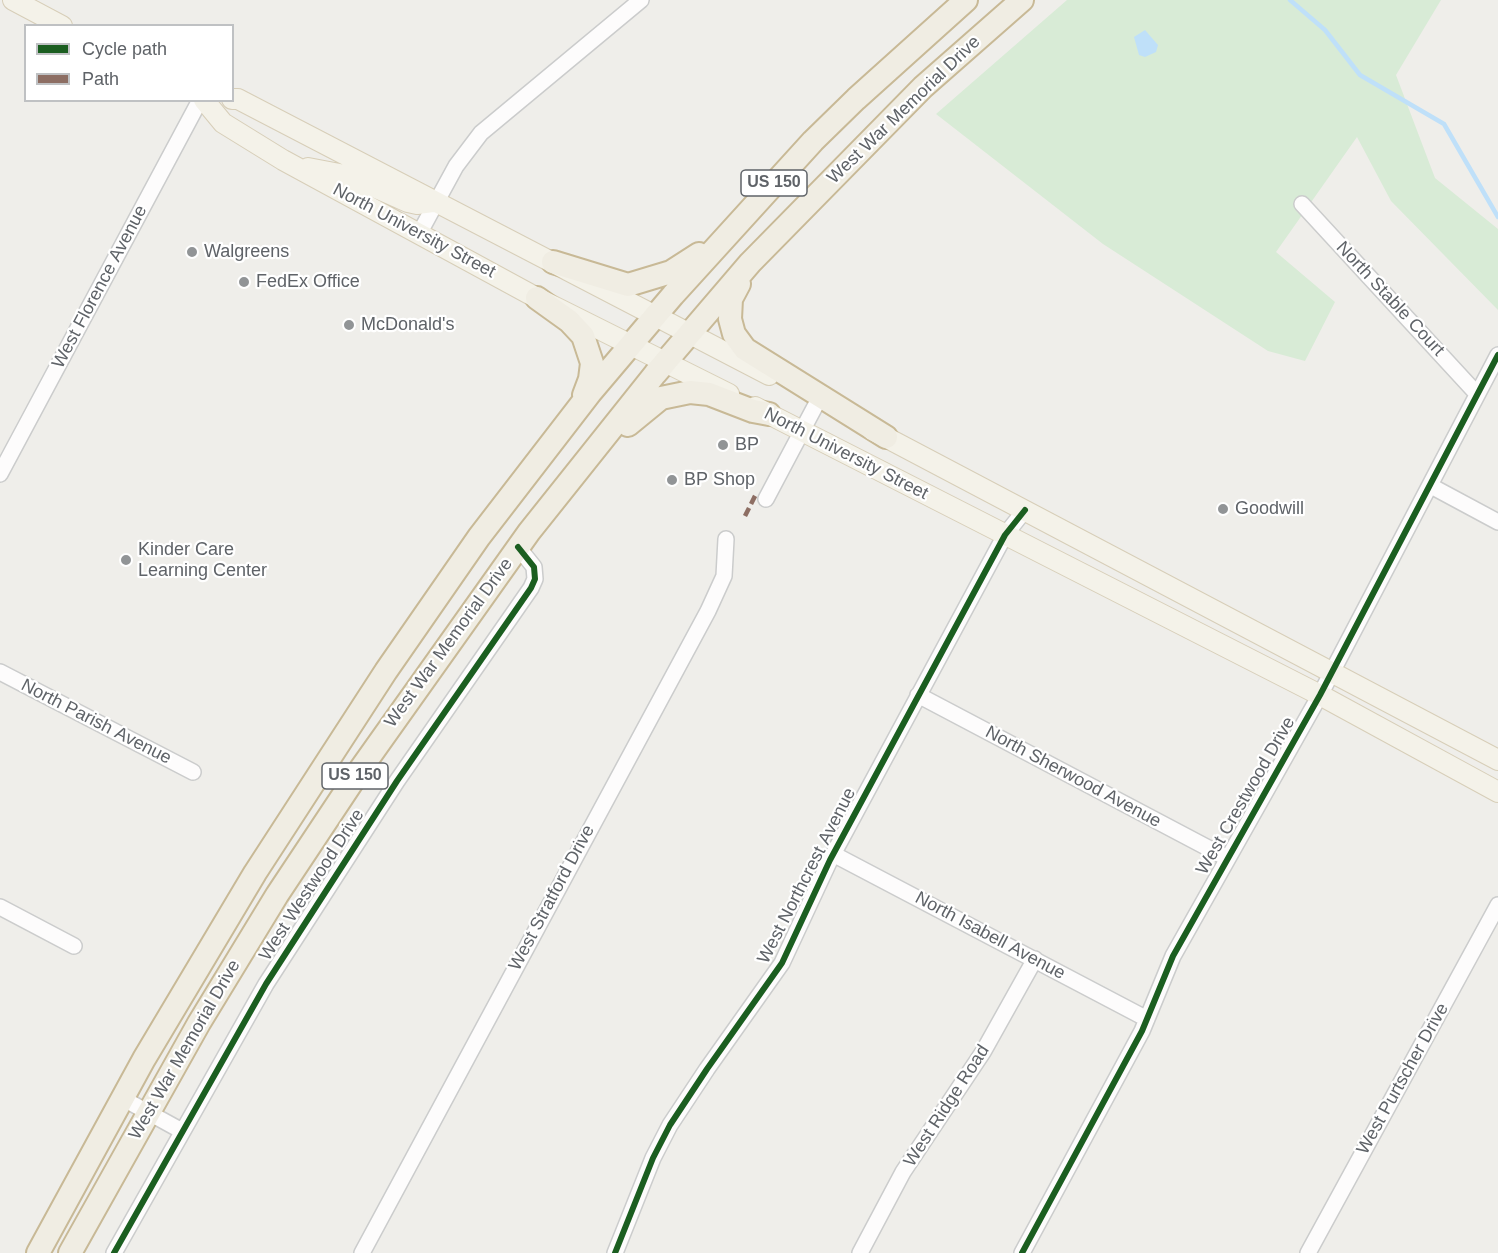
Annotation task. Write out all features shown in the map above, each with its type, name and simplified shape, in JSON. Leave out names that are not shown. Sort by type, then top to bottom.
[{"type":"highway","name":"West War Memorial Drive","points":[[38,1253],[122,1098],[212,943],[325,763],[437,596],[565,424],[655,315],[813,141],[966,0]]},
{"type":"highway","name":"West War Memorial Drive","points":[[70,1253],[147,1112],[277,895],[362,766],[452,639],[520,549],[665,362],[750,263],[923,87],[1022,0]]},
{"type":"highway","points":[[553,262],[623,285],[638,283],[671,272],[697,256],[813,141]]},
{"type":"highway","points":[[750,263],[731,299],[730,319],[734,334],[749,353],[819,399],[886,437]]},
{"type":"highway","points":[[537,298],[577,329],[591,358],[588,384],[565,424]]},
{"type":"highway","points":[[520,549],[605,450],[635,418],[661,398],[698,392],[753,411],[769,414]]},
{"type":"main road","points":[[13,0],[58,24]]},
{"type":"main road","name":"North University Street","points":[[234,99],[238,99],[819,399]]},
{"type":"main road","name":"North University Street","points":[[204,102],[223,123],[293,166],[537,298],[802,430],[1320,695],[1498,792]]},
{"type":"main road","points":[[293,166],[350,176],[408,202],[417,204],[436,201]]},
{"type":"main road","name":"North University Street","points":[[886,437],[1498,760]]},
{"type":"street","points":[[419,234],[456,166],[481,133],[641,0]]},
{"type":"street","name":"West Florence Avenue","points":[[0,474],[201,102]]},
{"type":"street","name":"North Stable Court","points":[[1302,204],[1477,394]]},
{"type":"street","name":"West Crestwood Drive","points":[[1023,1253],[1147,1018],[1173,956],[1332,673],[1498,355]]},
{"type":"street","points":[[766,499],[819,399]]},
{"type":"street","points":[[1431,486],[1498,522]]},
{"type":"street","name":"West Northcrest Avenue","points":[[615,1253],[653,1158],[670,1125],[782,963],[833,854],[918,695],[1005,534],[1025,510]]},
{"type":"street","name":"West Stratford Drive","points":[[362,1253],[708,611],[724,576],[726,539]]},
{"type":"street","name":"West Westwood Drive","points":[[114,1253],[266,984],[397,781],[531,588],[535,579],[534,567],[520,549]]},
{"type":"street","name":"North Parish Avenue","points":[[0,672],[193,772]]},
{"type":"street","name":"North Sherwood Avenue","points":[[918,695],[1227,858]]},
{"type":"street","name":"North Isabell Avenue","points":[[833,854],[1147,1018]]},
{"type":"street","name":"West Purtscher Drive","points":[[1308,1253],[1498,905]]},
{"type":"street","points":[[0,907],[74,946]]},
{"type":"street","name":"West Ridge Road","points":[[860,1253],[897,1181],[983,1052],[1035,959]]},
{"type":"street","points":[[122,1098],[182,1131]]},
{"type":"green space","points":[[1067,0],[1441,0],[1396,75],[1435,178],[1498,229],[1498,310],[1391,201],[1357,137],[1276,252],[1335,302],[1305,361],[1268,351],[1103,244],[936,114]]},
{"type":"water","points":[[1145,30],[1158,45],[1156,52],[1145,57],[1139,55],[1134,37]]},
{"type":"waterway","points":[[1290,0],[1325,30],[1360,75],[1444,124],[1498,217]]},
{"type":"marked path","points":[[745,516],[756,494]]},
{"type":"cycle path","points":[[1022,1253],[1142,1031],[1173,956],[1320,695],[1498,355]]},
{"type":"cycle path","points":[[615,1253],[653,1158],[670,1125],[782,963],[830,860],[1005,535],[1025,510]]},
{"type":"cycle path","points":[[114,1253],[266,984],[397,781],[531,588],[535,579],[534,567],[518,547]]},
{"type":"place","name":"Walgreens","points":[[192,252]]},
{"type":"place","name":"FedEx Office","points":[[244,282]]},
{"type":"place","name":"McDonald's","points":[[349,325]]},
{"type":"place","name":"BP","points":[[723,445]]},
{"type":"place","name":"BP Shop","points":[[672,480]]},
{"type":"place","name":"Goodwill","points":[[1223,509]]},
{"type":"place","name":"Kinder Care Learning Center","points":[[126,560]]}]
